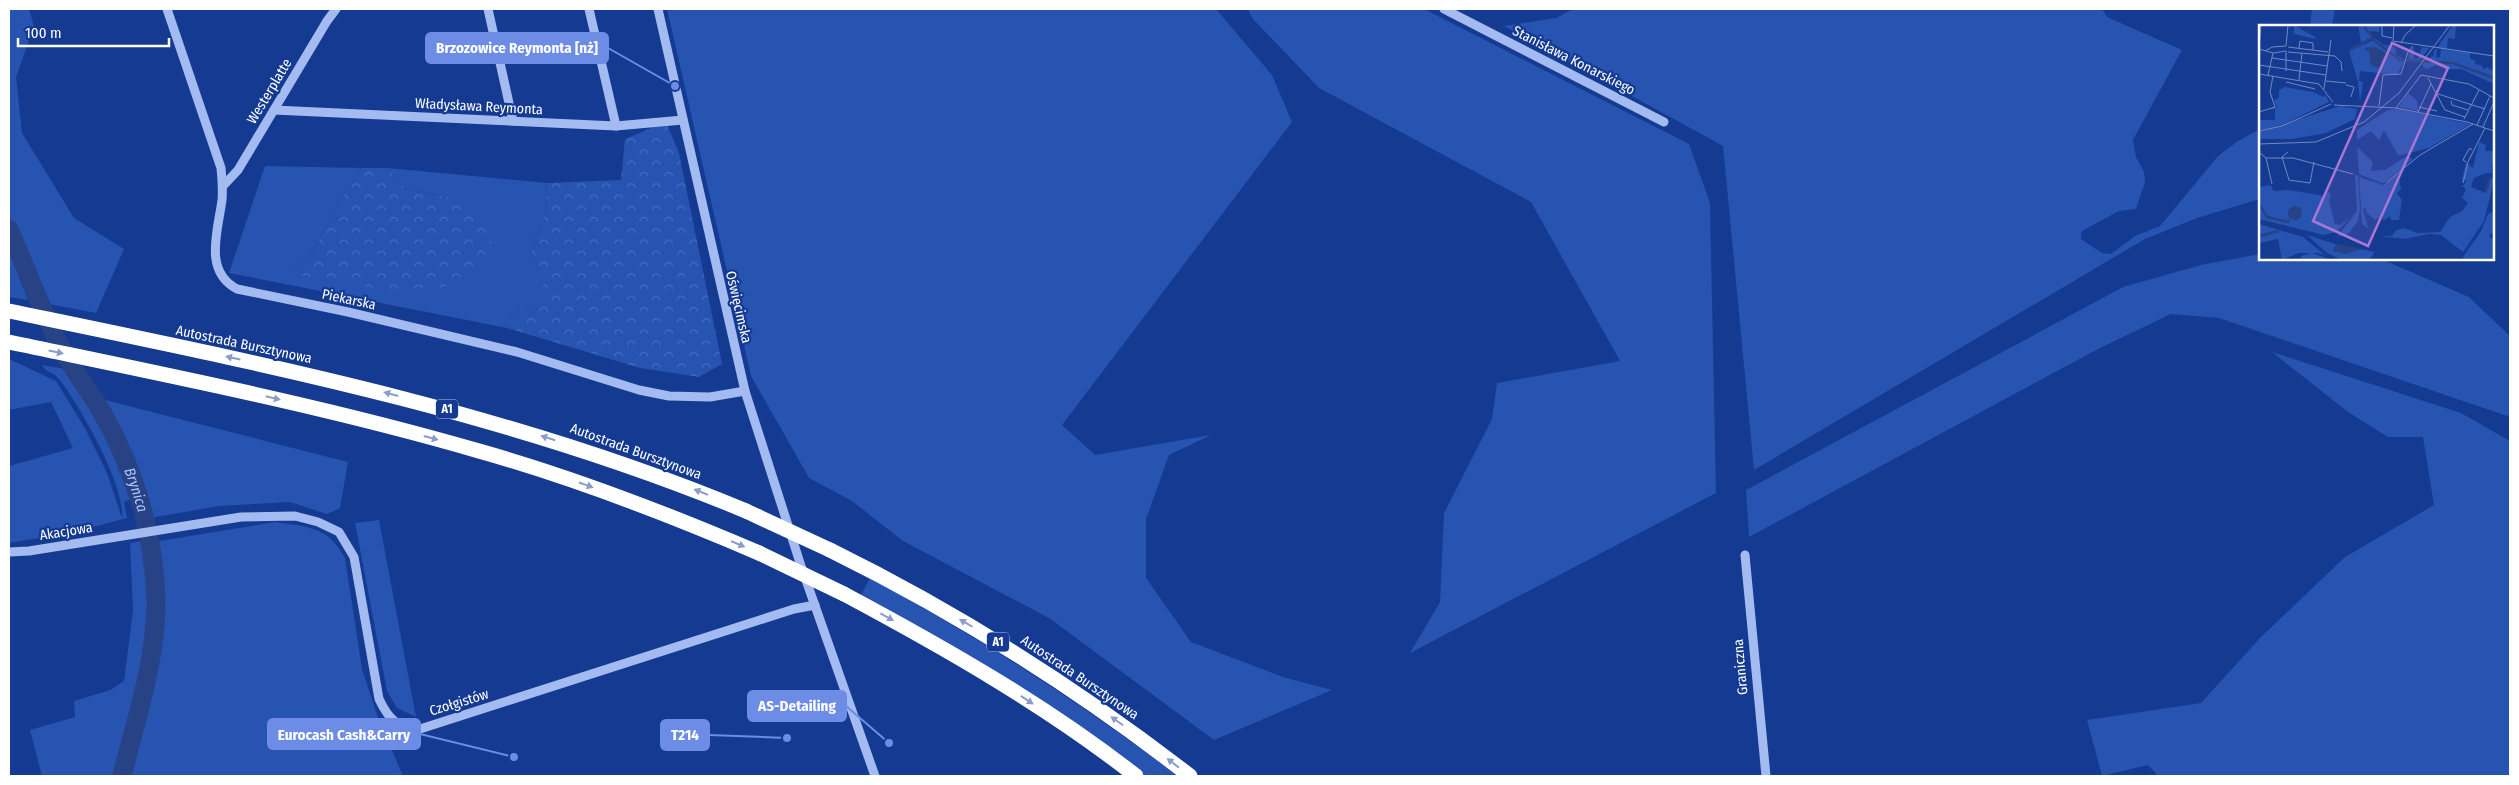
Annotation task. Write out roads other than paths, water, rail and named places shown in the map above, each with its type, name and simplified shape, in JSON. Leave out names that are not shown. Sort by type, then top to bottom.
[{"type":"highway","name":"Autostrada Bursztynowa","points":[[9,310],[380,391],[520,429],[649,471],[746,510],[830,550],[970,625],[1081,696],[1190,776]]},
{"type":"highway","name":"A1","points":[[9,342],[360,419],[480,451],[652,509],[759,553],[844,594],[947,650],[1009,688],[1131,772]]},
{"type":"street","name":"Piekarska","points":[[167,9],[221,168],[223,186],[215,258],[222,277],[237,289],[348,312],[517,352],[639,390],[669,396],[710,397],[745,390]]},
{"type":"street","name":"Westerplatte","points":[[223,186],[238,170],[336,9]]},
{"type":"street","points":[[488,9],[513,121]]},
{"type":"street","points":[[589,9],[616,126]]},
{"type":"street","name":"Oświęcimska","points":[[658,9],[745,390],[815,605],[875,776]]},
{"type":"street","name":"Stanisława Konarskiego","points":[[1444,9],[1664,122]]},
{"type":"street","name":"Władysława Reymonta","points":[[274,110],[616,126],[683,120]]},
{"type":"street","name":"Czołgistów","points":[[128,535],[241,517],[295,516],[318,522],[339,532],[354,556],[379,699],[386,714],[396,723],[420,729],[794,609],[815,605]]},
{"type":"street","name":"Akacjowa","points":[[9,552],[29,551],[128,535]]},
{"type":"street","name":"Graniczna","points":[[1745,555],[1766,776]]},
{"type":"waterway","name":"Brynica","points":[[9,229],[57,340],[98,405],[125,458],[141,505],[152,553],[156,602],[153,646],[122,776]]},
{"type":"place","name":"Brzozowice Reymonta [nż]","points":[[675,86]]},
{"type":"place","name":"T214","points":[[787,738]]},
{"type":"place","name":"AS-Detailing","points":[[889,743]]},
{"type":"place","name":"Eurocash Cash&Carry","points":[[514,757]]}]
